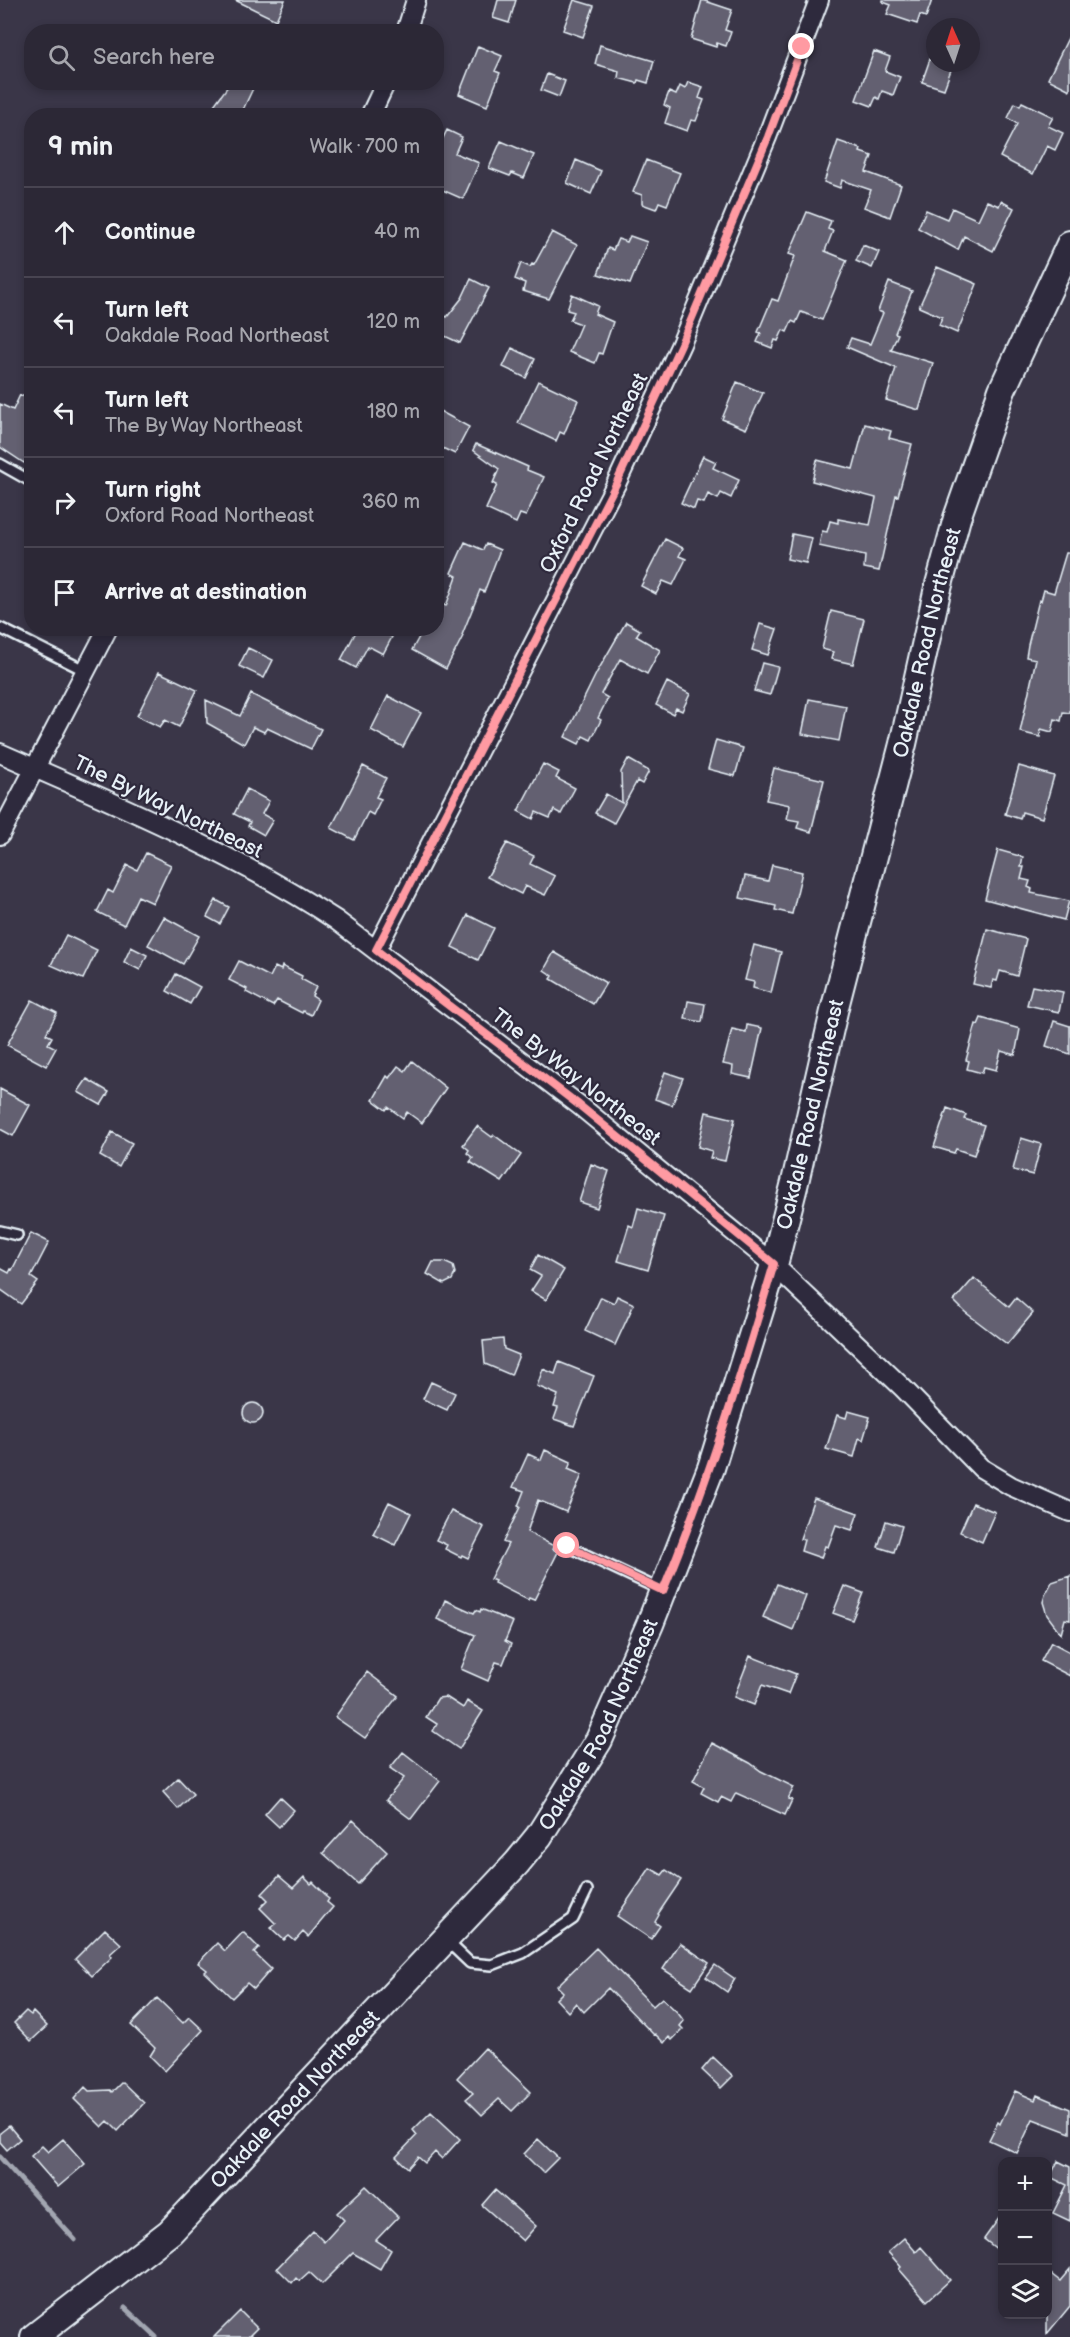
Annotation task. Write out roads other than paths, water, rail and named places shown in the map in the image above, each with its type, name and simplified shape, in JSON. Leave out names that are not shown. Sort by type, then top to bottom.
[{"type":"street","points":[[408,24],[416,0]]},
{"type":"street","name":"Oxford Road Northeast","points":[[376,950],[616,484],[704,290],[768,137],[819,0]]},
{"type":"street","points":[[374,108],[382,90]]},
{"type":"street","name":"Oakdale Road Northeast","points":[[34,2337],[170,2232],[517,1863],[539,1836],[569,1791],[599,1740],[663,1591],[732,1407],[774,1264],[835,1007],[903,744],[937,592],[957,518],[1002,390],[1070,244]]},
{"type":"street","points":[[0,835],[104,636]]},
{"type":"street","name":"The By Way Northeast","points":[[0,753],[172,831],[242,866],[303,899],[376,950],[579,1105],[774,1264],[903,1388],[981,1468],[1011,1486],[1070,1512]]},
{"type":"lane","points":[[0,464],[24,478]]},
{"type":"lane","points":[[0,628],[86,671]]},
{"type":"lane","points":[[0,1231],[18,1235]]},
{"type":"lane","points":[[567,1546],[663,1591]]},
{"type":"lane","points":[[446,1939],[470,1963],[492,1965],[523,1953],[573,1919],[587,1890]]},
{"type":"waterway","points":[[0,2157],[75,2240]]},
{"type":"waterway","points":[[125,2308],[156,2337]]}]
